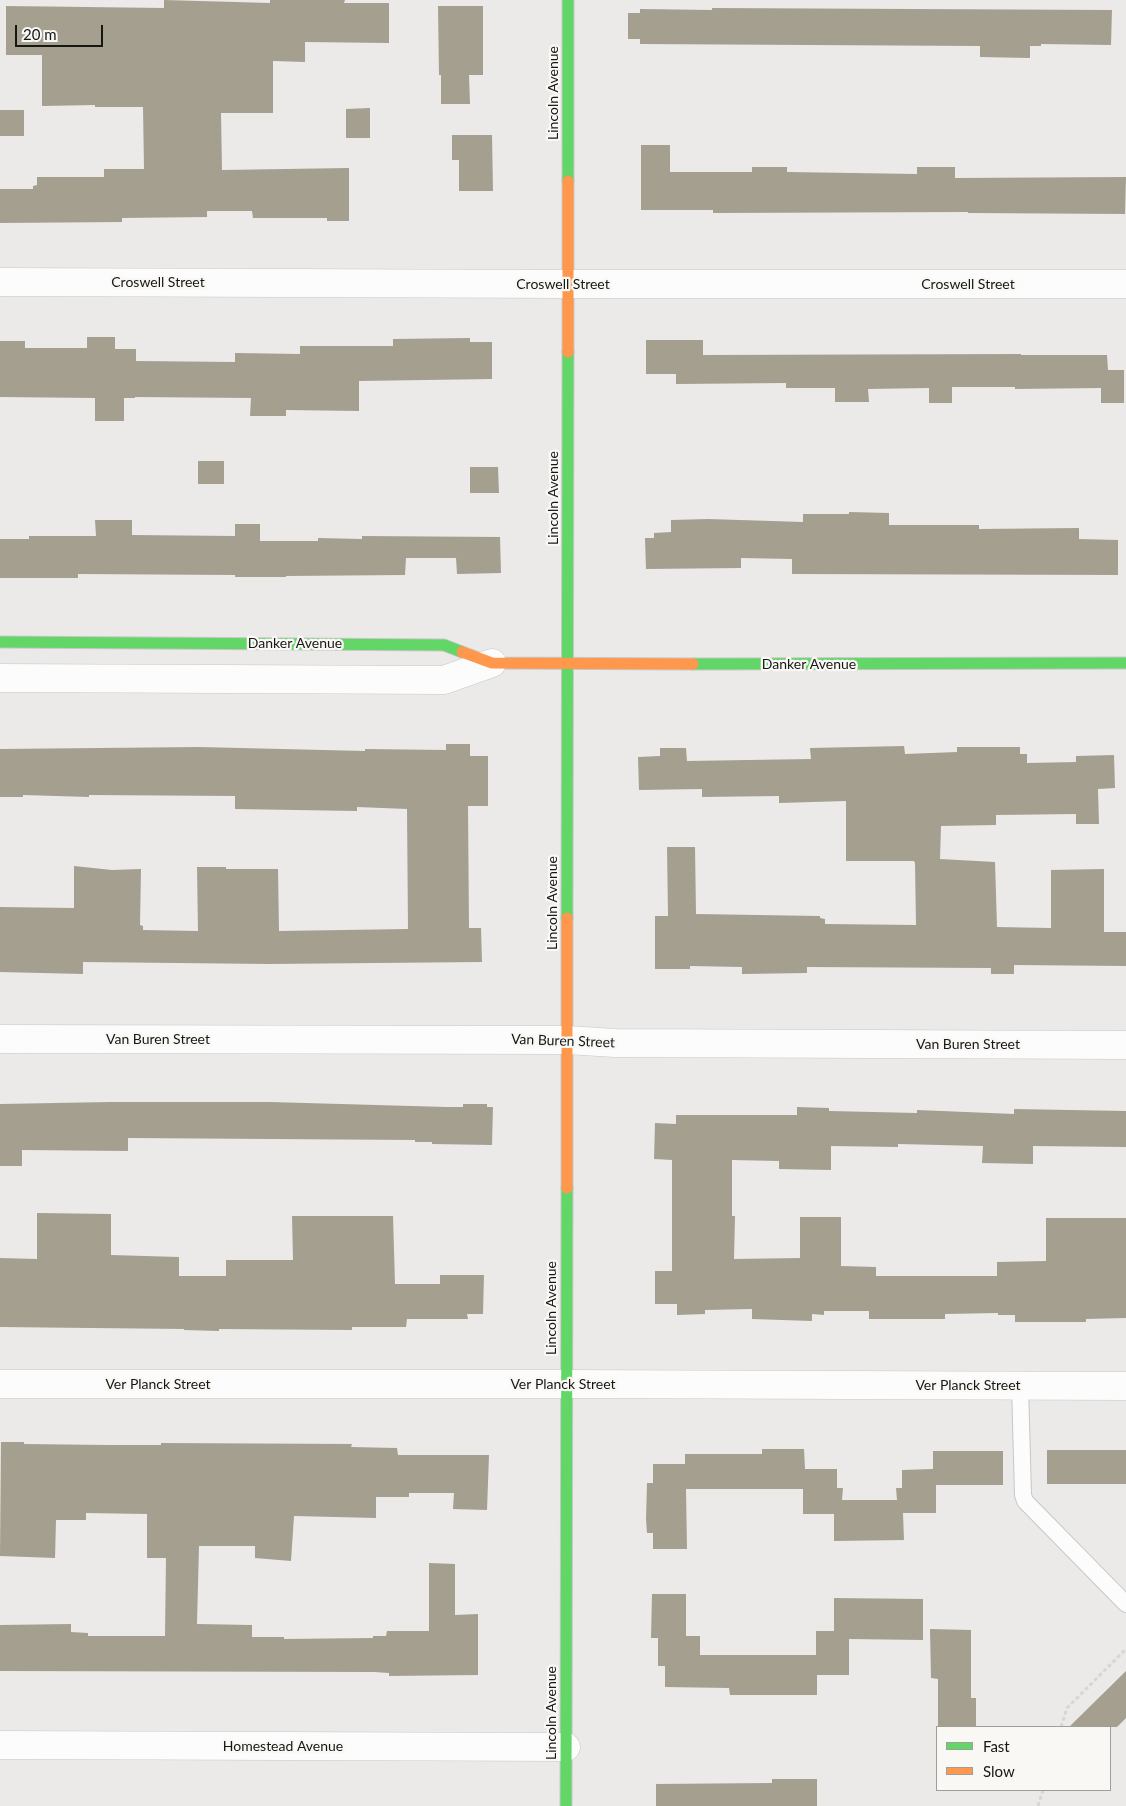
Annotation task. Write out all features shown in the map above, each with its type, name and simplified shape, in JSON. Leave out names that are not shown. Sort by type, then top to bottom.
[{"type":"street","name":"Lincoln Avenue","points":[[566,1806],[568,0]]},
{"type":"street","name":"Croswell Street","points":[[0,282],[1126,284]]},
{"type":"street","name":"Danker Avenue","points":[[0,642],[444,645],[492,663],[1126,663]]},
{"type":"street","points":[[94,642],[94,677]]},
{"type":"street","name":"Danker Avenue","points":[[0,678],[444,680],[492,663]]},
{"type":"street","name":"Van Buren Street","points":[[0,1039],[567,1040],[615,1043],[1126,1045]]},
{"type":"street","name":"Ver Planck Street","points":[[0,1384],[1126,1386]]},
{"type":"street","name":"Homestead Avenue","points":[[0,1745],[566,1748]]},
{"type":"lane","points":[[1020,1385],[1023,1495],[1025,1502],[1126,1604]]},
{"type":"path","points":[[1061,1726],[1067,1708],[1126,1649]]},
{"type":"path","points":[[1038,1806],[1043,1791]]},
{"type":"building","points":[[164,0],[270,3],[270,0],[345,0],[344,3],[389,3],[389,43],[305,42],[305,62],[273,61],[273,113],[221,113],[222,170],[349,168],[349,221],[327,221],[327,218],[253,218],[252,211],[207,211],[207,217],[122,218],[122,222],[0,223],[0,189],[33,189],[33,186],[37,185],[37,177],[104,177],[104,169],[144,169],[143,107],[95,107],[95,105],[42,106],[42,55],[6,55],[6,6],[164,8]]},
{"type":"building","points":[[438,6],[483,6],[483,75],[469,75],[470,104],[441,104]]},
{"type":"building","points":[[712,8],[1112,10],[1111,45],[1041,44],[1041,46],[1030,46],[1030,58],[980,57],[980,46],[640,44],[640,39],[628,39],[628,13],[640,13],[640,9],[712,10]]},
{"type":"building","points":[[370,108],[370,138],[346,138],[346,109]]},
{"type":"building","points":[[0,110],[24,110],[24,136],[0,136]]},
{"type":"building","points":[[452,135],[492,135],[493,191],[459,191],[459,160],[452,160]]},
{"type":"building","points":[[641,145],[670,145],[670,172],[752,172],[752,167],[787,167],[787,172],[917,174],[917,167],[955,167],[955,178],[1126,177],[1125,214],[968,212],[713,213],[713,210],[641,210]]},
{"type":"building","points":[[87,337],[115,337],[115,349],[136,349],[136,361],[235,362],[235,353],[300,354],[300,346],[393,346],[393,339],[470,338],[470,342],[492,342],[492,379],[359,381],[359,411],[286,410],[286,416],[250,416],[251,398],[135,397],[124,398],[124,421],[95,421],[95,398],[0,397],[0,341],[25,341],[25,348],[87,348]]},
{"type":"building","points":[[646,340],[703,340],[703,355],[1107,355],[1108,370],[1124,370],[1124,403],[1101,403],[1101,388],[1015,389],[1015,387],[952,387],[952,403],[929,403],[929,388],[868,389],[869,402],[835,402],[835,388],[786,388],[786,383],[676,384],[676,374],[646,374]]},
{"type":"building","points":[[198,461],[224,461],[224,484],[198,484]]},
{"type":"building","points":[[470,467],[498,467],[499,493],[470,493]]},
{"type":"building","points":[[849,512],[889,513],[889,525],[979,525],[979,529],[1079,528],[1079,539],[1118,540],[1118,575],[792,574],[792,559],[741,558],[741,568],[646,569],[645,538],[654,538],[654,533],[671,532],[671,520],[708,519],[803,522],[803,514],[849,514]]},
{"type":"building","points":[[95,520],[132,520],[132,535],[235,536],[235,524],[260,524],[260,541],[318,541],[318,538],[362,539],[362,536],[500,537],[501,573],[457,574],[456,558],[406,558],[405,575],[235,577],[235,575],[78,574],[78,578],[0,578],[0,539],[29,539],[29,536],[96,536]]},
{"type":"building","points":[[446,744],[470,744],[470,756],[488,756],[488,806],[468,806],[469,928],[481,928],[482,962],[269,964],[83,962],[83,974],[0,972],[0,907],[74,908],[74,866],[112,870],[141,869],[140,925],[143,926],[143,930],[198,931],[197,867],[278,869],[279,931],[408,929],[407,809],[357,807],[357,811],[235,809],[235,796],[89,795],[89,797],[23,795],[23,797],[0,797],[0,749],[199,747],[365,751],[365,749],[446,750]]},
{"type":"building","points":[[904,746],[905,754],[957,752],[957,747],[1020,747],[1020,754],[1027,754],[1027,763],[1076,762],[1076,756],[1114,755],[1115,788],[1098,789],[1099,824],[1076,824],[1076,814],[996,815],[996,825],[941,826],[940,859],[995,862],[997,927],[1051,928],[1051,870],[1104,869],[1104,932],[1126,932],[1126,966],[1014,965],[1014,974],[991,974],[991,968],[807,967],[807,973],[742,974],[742,967],[690,966],[690,969],[655,969],[655,916],[668,916],[667,847],[695,847],[696,914],[820,916],[820,918],[825,919],[825,924],[916,925],[915,863],[914,861],[846,861],[846,801],[779,803],[779,796],[702,797],[702,789],[639,790],[638,757],[660,756],[660,748],[686,748],[687,761],[811,759],[810,748]]},
{"type":"building","points":[[270,1102],[447,1107],[463,1107],[463,1104],[487,1104],[487,1107],[493,1107],[492,1145],[432,1144],[432,1142],[415,1142],[415,1140],[128,1138],[128,1151],[22,1150],[22,1166],[0,1166],[0,1104]]},
{"type":"building","points":[[797,1107],[829,1108],[829,1111],[917,1113],[917,1110],[1014,1114],[1014,1109],[1126,1111],[1126,1147],[1033,1146],[1033,1164],[982,1163],[983,1146],[898,1144],[898,1147],[831,1146],[831,1170],[779,1169],[779,1161],[732,1160],[732,1216],[735,1216],[734,1259],[800,1258],[800,1217],[841,1217],[841,1266],[876,1267],[876,1276],[997,1276],[997,1262],[1046,1261],[1046,1218],[1126,1218],[1126,1318],[1086,1319],[1086,1322],[1015,1322],[1015,1315],[998,1315],[998,1313],[945,1314],[945,1319],[869,1319],[869,1311],[824,1311],[824,1315],[812,1314],[812,1321],[752,1319],[752,1309],[705,1310],[705,1314],[677,1315],[677,1304],[655,1304],[655,1271],[672,1271],[672,1160],[654,1159],[655,1123],[676,1124],[676,1115],[797,1115]]},
{"type":"building","points":[[37,1213],[111,1214],[111,1255],[179,1257],[179,1276],[226,1276],[226,1260],[293,1260],[292,1216],[393,1216],[395,1284],[440,1284],[440,1275],[484,1275],[483,1314],[467,1314],[468,1319],[407,1319],[406,1327],[352,1327],[352,1330],[219,1329],[219,1331],[0,1327],[0,1258],[37,1259]]},
{"type":"building","points":[[1,1442],[109,1445],[161,1445],[161,1443],[352,1444],[351,1447],[397,1448],[398,1455],[489,1455],[487,1510],[453,1509],[454,1493],[409,1493],[409,1497],[376,1497],[376,1518],[294,1516],[291,1561],[255,1558],[255,1546],[199,1546],[197,1624],[252,1625],[252,1637],[284,1637],[284,1639],[373,1638],[373,1636],[386,1636],[387,1631],[429,1631],[429,1563],[455,1564],[455,1615],[478,1614],[478,1675],[389,1676],[389,1673],[374,1672],[0,1671],[0,1625],[71,1624],[71,1632],[88,1633],[88,1636],[165,1636],[166,1558],[147,1558],[147,1514],[86,1513],[86,1520],[56,1520],[55,1558],[0,1556]]},
{"type":"building","points":[[762,1449],[804,1449],[805,1469],[837,1469],[837,1488],[843,1488],[842,1500],[897,1500],[896,1488],[902,1488],[902,1470],[933,1469],[933,1451],[1003,1451],[1003,1485],[936,1485],[936,1513],[903,1513],[904,1540],[834,1541],[834,1514],[803,1514],[803,1489],[686,1489],[687,1549],[653,1549],[653,1533],[647,1533],[646,1519],[647,1483],[653,1483],[653,1464],[685,1464],[685,1454],[762,1454]]},
{"type":"building","points":[[1047,1450],[1126,1450],[1126,1484],[1047,1484]]},
{"type":"building","points":[[652,1594],[686,1594],[686,1636],[700,1636],[700,1655],[816,1655],[816,1631],[834,1631],[834,1598],[923,1599],[923,1640],[849,1639],[849,1675],[817,1675],[817,1695],[730,1695],[729,1688],[665,1687],[665,1666],[658,1666],[658,1638],[651,1638]]},
{"type":"building","points":[[930,1629],[971,1630],[971,1698],[976,1698],[976,1726],[938,1726],[938,1679],[931,1678]]},
{"type":"building","points":[[1126,1671],[1126,1718],[1117,1727],[1070,1726]]},
{"type":"building","points":[[772,1779],[817,1779],[817,1806],[656,1806],[656,1784],[772,1783]]},
{"type":"traffic: fast","points":[[568,0],[568,181]]},
{"type":"traffic: fast","points":[[567,918],[568,352]]},
{"type":"traffic: fast","points":[[0,642],[444,645],[462,652]]},
{"type":"traffic: fast","points":[[693,664],[1126,663]]},
{"type":"traffic: fast","points":[[566,1806],[567,1188]]},
{"type":"traffic: slow","points":[[568,181],[568,352]]},
{"type":"traffic: slow","points":[[462,652],[492,663],[693,664]]},
{"type":"traffic: slow","points":[[567,918],[567,1188]]}]
